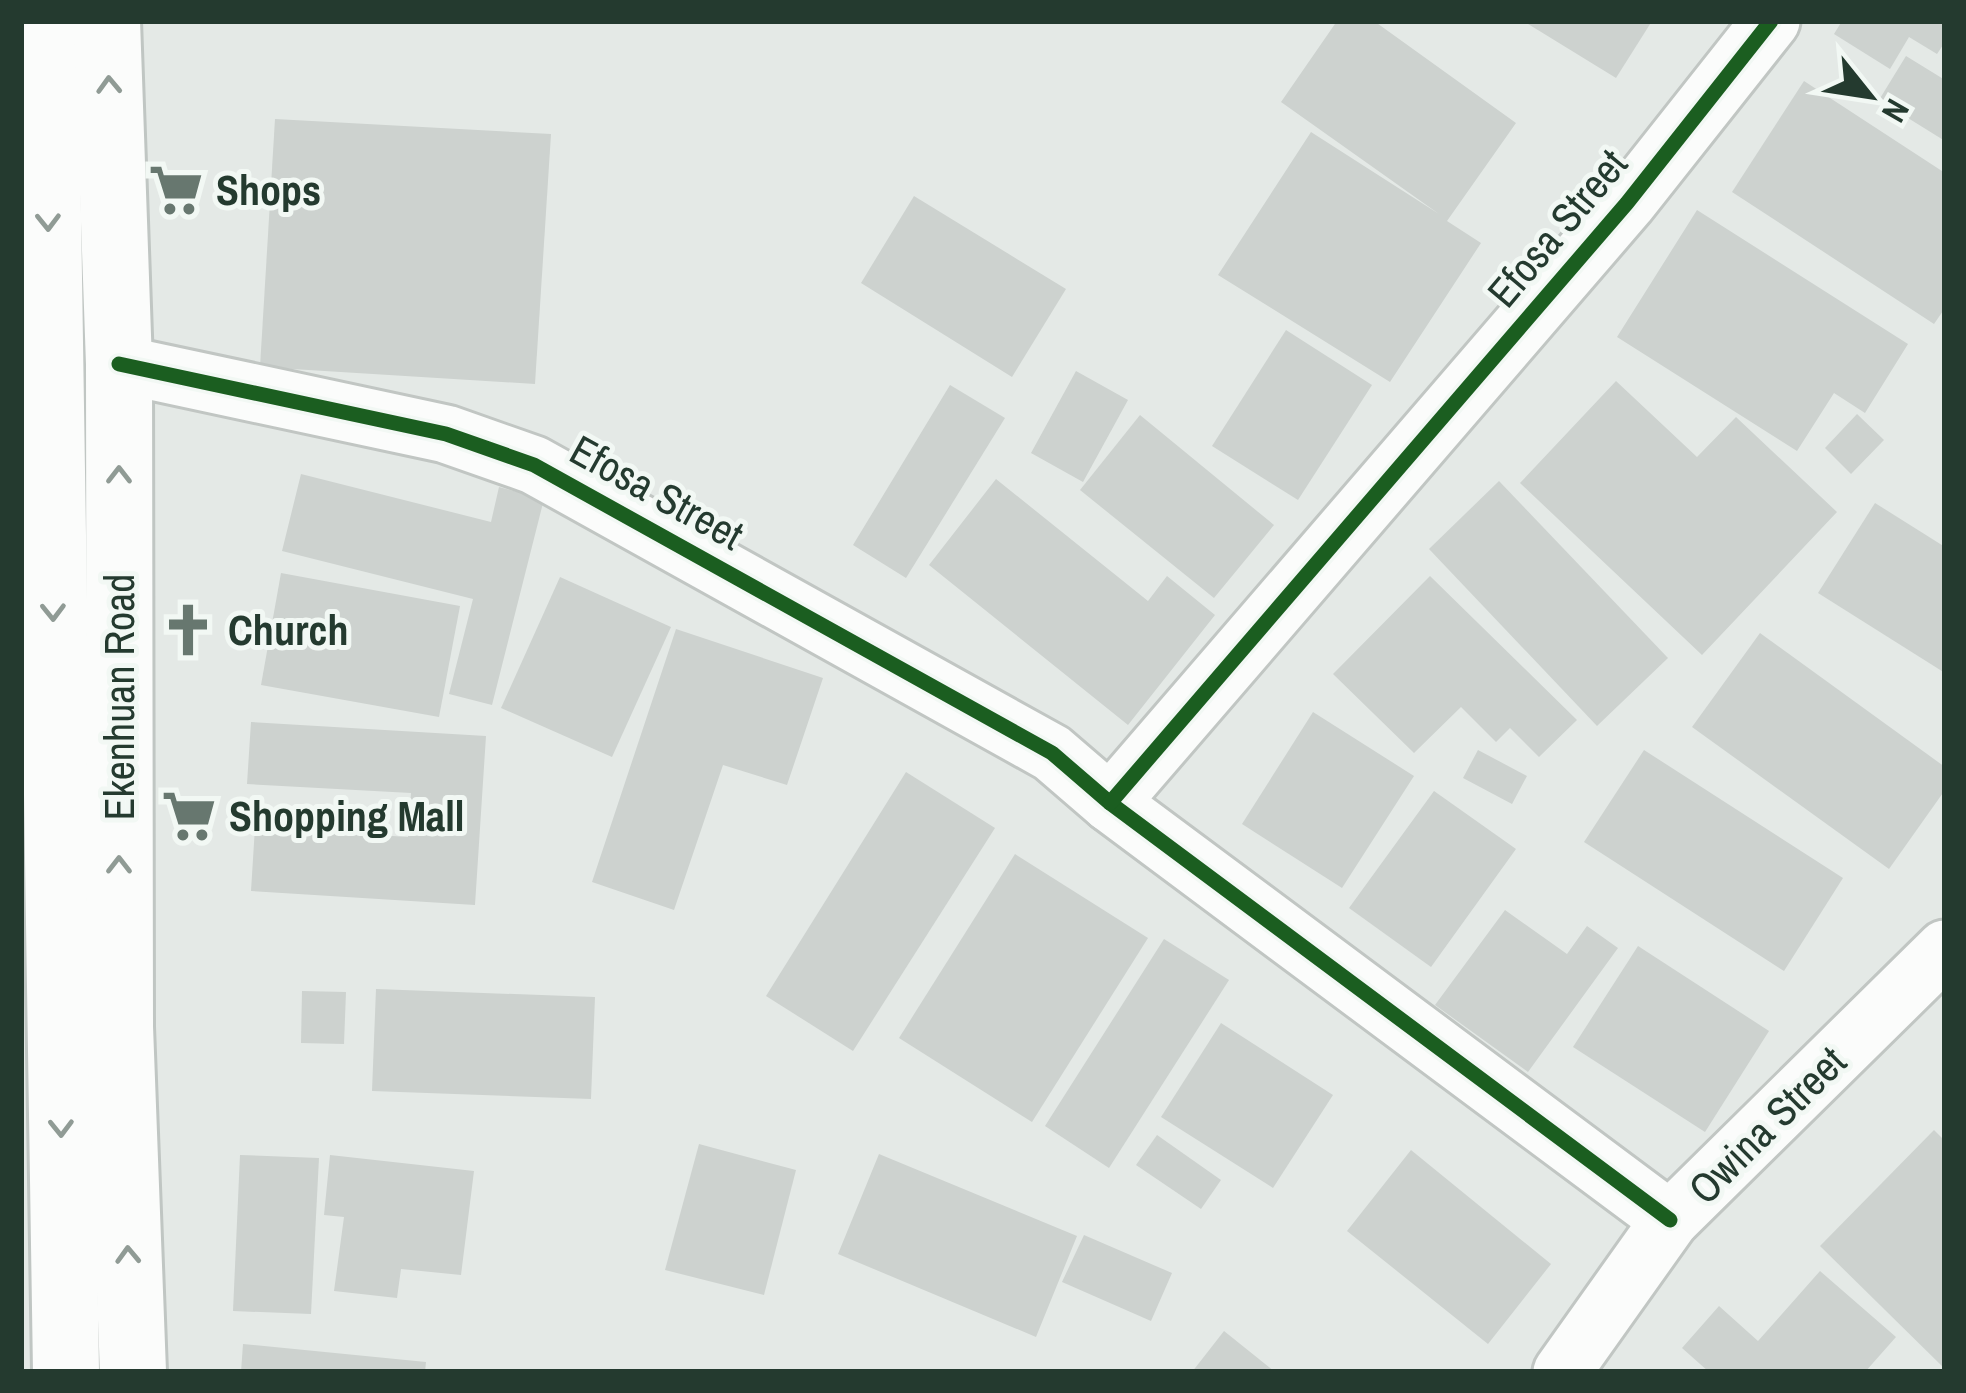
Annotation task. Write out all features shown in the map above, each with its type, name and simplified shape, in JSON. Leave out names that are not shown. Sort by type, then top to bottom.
[{"type":"main road","name":"Ekenhuan Road","points":[[45,21],[67,1029],[66,1372]]},
{"type":"main road","name":"Ekenhuan Road","points":[[107,21],[118,364],[67,1029],[133,1372]]},
{"type":"street","name":"Efosa Street","points":[[1110,803],[1627,203],[1771,21]]},
{"type":"street","name":"Efosa Street","points":[[118,364],[446,434],[534,465],[1052,754],[1110,803],[1670,1220]]},
{"type":"street","name":"Owina Street","points":[[1562,1372],[1670,1220],[1945,950]]},
{"type":"building","points":[[1337,21],[1374,21],[1516,123],[1447,221],[1481,243],[1390,382],[1218,275],[1311,132],[1439,214],[1281,102]]},
{"type":"building","points":[[1523,21],[1652,21],[1616,78]]},
{"type":"building","points":[[1842,21],[1945,21],[1945,42],[1937,54],[1909,37],[1890,69],[1834,34]]},
{"type":"building","points":[[1906,56],[1945,80],[1945,141],[1879,100]]},
{"type":"building","points":[[1804,81],[1945,173],[1945,308],[1934,324],[1732,192]]},
{"type":"building","points":[[275,119],[551,134],[535,384],[260,367]]},
{"type":"building","points":[[914,196],[1066,289],[1012,377],[861,283]]},
{"type":"building","points":[[1697,210],[1908,344],[1865,413],[1834,393],[1797,451],[1617,337]]},
{"type":"building","points":[[1286,330],[1372,385],[1298,500],[1212,446]]},
{"type":"building","points":[[1076,371],[1128,400],[1083,482],[1031,453]]},
{"type":"building","points":[[1616,381],[1697,457],[1736,417],[1837,512],[1702,655],[1520,483]]},
{"type":"building","points":[[950,385],[1005,418],[906,578],[853,545]]},
{"type":"building","points":[[1857,414],[1884,440],[1851,474],[1825,448]]},
{"type":"building","points":[[1140,415],[1274,525],[1214,598],[1080,490]]},
{"type":"building","points":[[301,474],[491,522],[499,487],[544,499],[492,705],[449,694],[473,599],[282,551]]},
{"type":"building","points":[[996,479],[1148,601],[1167,576],[1215,615],[1128,725],[929,565]]},
{"type":"building","points":[[1499,481],[1668,658],[1597,726],[1429,549]]},
{"type":"building","points":[[1875,503],[1945,547],[1945,673],[1818,593]]},
{"type":"building","points":[[281,573],[460,606],[439,717],[261,685]]},
{"type":"building","points":[[1430,576],[1577,720],[1539,757],[1510,728],[1496,742],[1461,707],[1414,753],[1333,674]]},
{"type":"building","points":[[560,577],[671,627],[612,757],[501,708]]},
{"type":"building","points":[[676,629],[823,678],[787,785],[723,765],[674,910],[592,882]]},
{"type":"building","points":[[1760,633],[1945,767],[1945,790],[1889,869],[1692,727]]},
{"type":"building","points":[[1313,712],[1414,776],[1342,888],[1242,824]]},
{"type":"building","points":[[251,722],[486,736],[475,905],[251,891],[255,827],[408,837],[411,793],[247,784]]},
{"type":"building","points":[[1478,750],[1527,776],[1512,804],[1463,778]]},
{"type":"building","points":[[1644,750],[1843,878],[1784,971],[1584,842]]},
{"type":"building","points":[[906,772],[995,828],[853,1051],[766,996]]},
{"type":"building","points":[[1434,791],[1516,849],[1431,967],[1349,908]]},
{"type":"building","points":[[1015,854],[1148,938],[1032,1122],[899,1038]]},
{"type":"building","points":[[1505,910],[1567,954],[1587,926],[1618,948],[1528,1072],[1435,1005]]},
{"type":"building","points":[[1164,939],[1229,980],[1109,1168],[1045,1126]]},
{"type":"building","points":[[1638,946],[1769,1031],[1705,1132],[1573,1047]]},
{"type":"building","points":[[376,989],[595,997],[591,1099],[372,1091]]},
{"type":"building","points":[[302,991],[346,992],[344,1044],[301,1043]]},
{"type":"building","points":[[1221,1023],[1333,1095],[1273,1188],[1161,1117]]},
{"type":"building","points":[[1934,1130],[1945,1141],[1945,1369],[1820,1246]]},
{"type":"building","points":[[1157,1135],[1221,1180],[1201,1209],[1136,1165]]},
{"type":"building","points":[[699,1144],[796,1170],[764,1295],[665,1270]]},
{"type":"building","points":[[1411,1150],[1551,1264],[1488,1344],[1347,1231]]},
{"type":"building","points":[[879,1154],[1077,1236],[1036,1337],[838,1254]]},
{"type":"building","points":[[240,1155],[319,1158],[311,1314],[233,1311]]},
{"type":"building","points":[[330,1155],[474,1171],[461,1275],[401,1269],[397,1298],[334,1291],[344,1217],[324,1215]]},
{"type":"building","points":[[1084,1235],[1172,1273],[1151,1321],[1062,1282]]},
{"type":"building","points":[[1820,1271],[1896,1337],[1865,1372],[1709,1372],[1682,1348],[1719,1306],[1758,1341]]},
{"type":"building","points":[[1224,1331],[1275,1372],[1192,1372]]},
{"type":"building","points":[[243,1344],[426,1362],[425,1372],[241,1372]]},
{"type":"cycle path","points":[[1110,803],[1627,203],[1771,21]]},
{"type":"cycle path","points":[[119,364],[446,434],[534,465],[1052,753],[1110,803],[1670,1220]]},
{"type":"place","name":"Shops","points":[[176,190]]},
{"type":"place","name":"Church","points":[[188,630]]},
{"type":"place","name":"Shopping Mall","points":[[189,816]]}]
